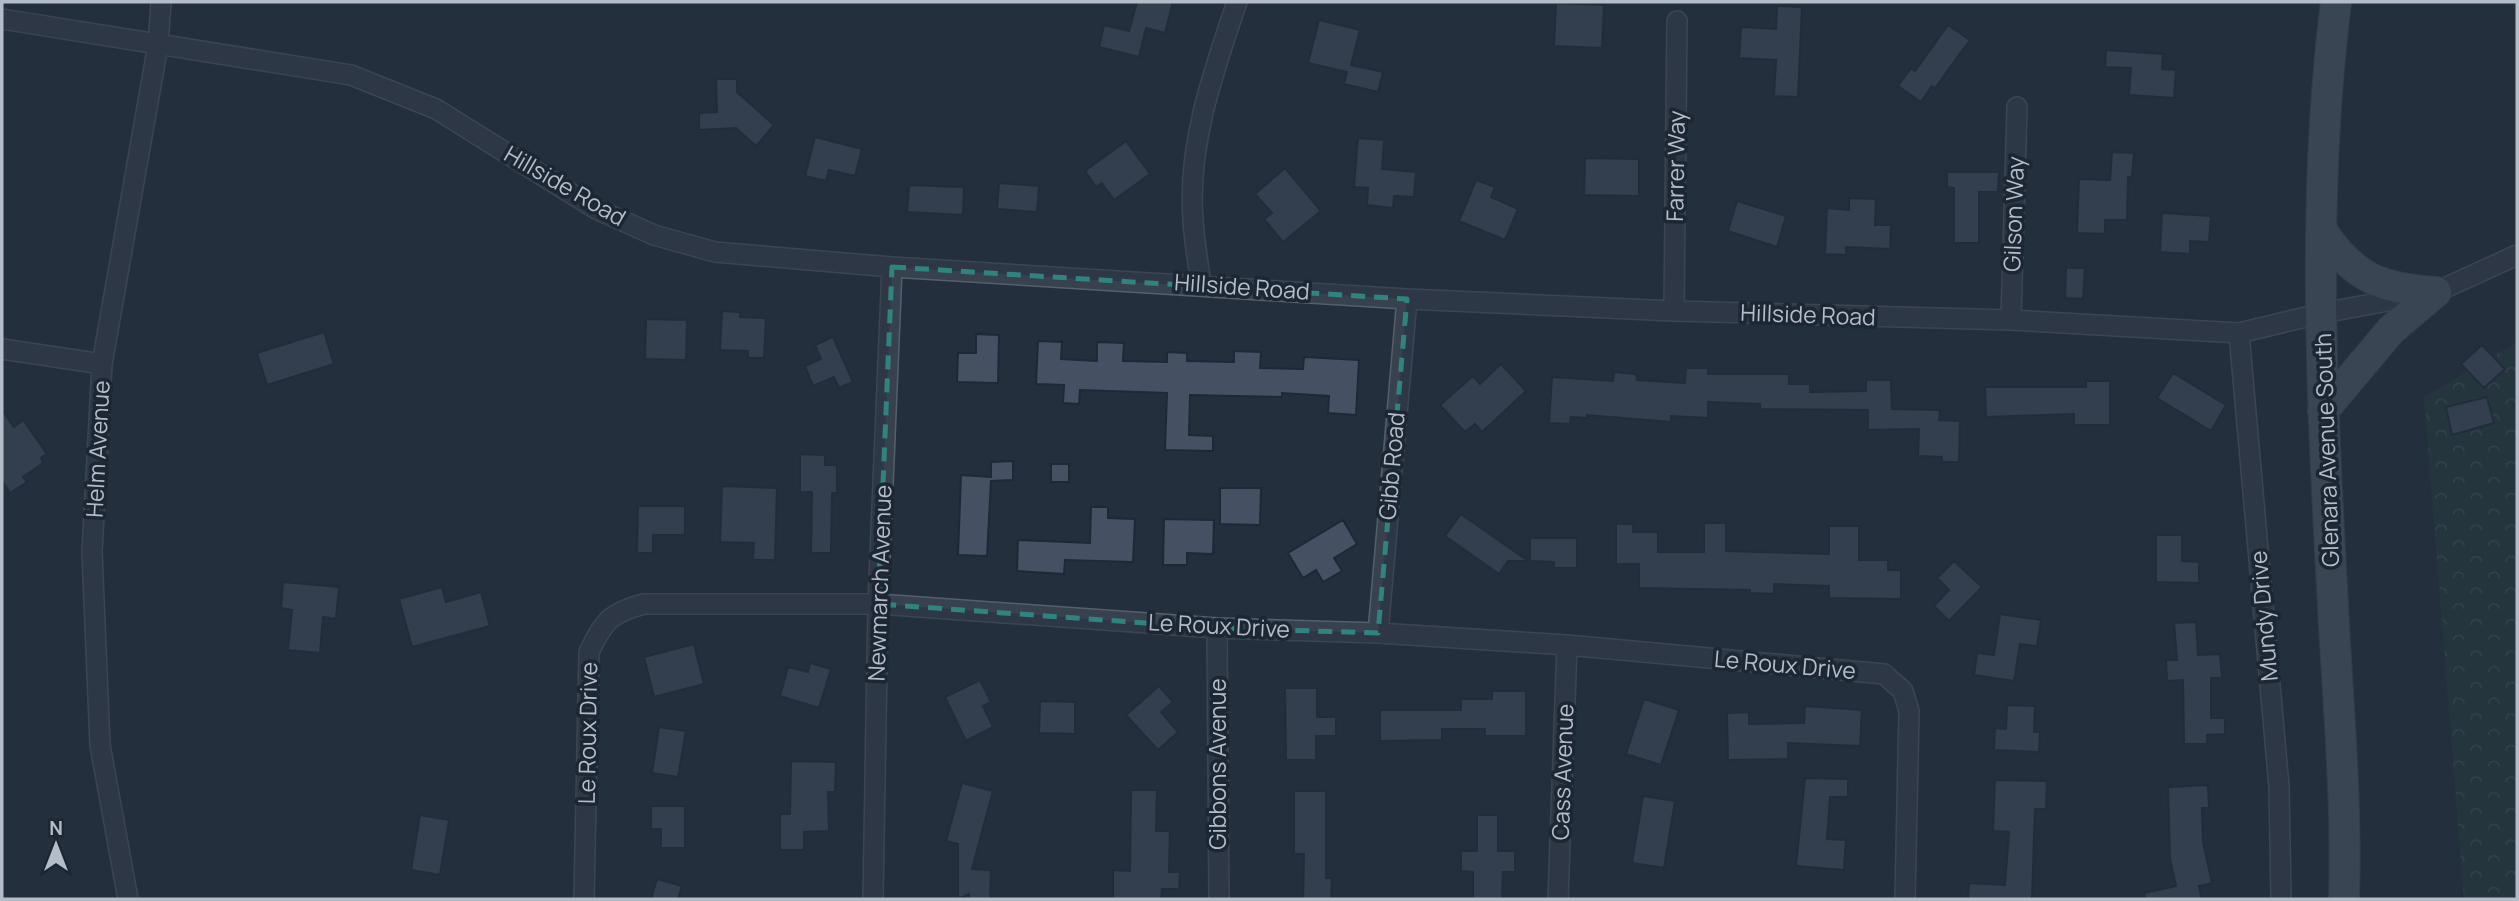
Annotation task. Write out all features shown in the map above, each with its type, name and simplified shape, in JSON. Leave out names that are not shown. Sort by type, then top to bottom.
[{"type":"main road","name":"Glenara Avenue South","points":[[2336,2],[2327,97],[2322,230],[2323,411],[2341,764],[2344,899]]},
{"type":"main road","points":[[2322,230],[2337,252],[2362,275],[2404,290],[2436,292]]},
{"type":"main road","points":[[2323,411],[2391,330],[2436,292]]},
{"type":"street","name":"Helm Avenue","points":[[128,899],[100,745],[92,552],[102,364],[158,45],[161,2]]},
{"type":"street","points":[[1201,284],[1192,217],[1196,144],[1218,57],[1237,2]]},
{"type":"street","name":"Hillside Road","points":[[2,19],[351,75],[436,109],[596,209],[654,235],[715,252],[892,267],[1201,284],[1407,299],[1674,311],[2011,320],[2239,333],[2323,313],[2436,292],[2517,255]]},
{"type":"street","name":"Farrer Way","points":[[1674,311],[1677,20]]},
{"type":"street","name":"Gilson Way","points":[[2011,320],[2017,107]]},
{"type":"street","name":"Newmarch Avenue","points":[[873,899],[878,604],[892,267]]},
{"type":"street","name":"Gibb Road","points":[[1378,632],[1407,299]]},
{"type":"street","name":"Mundy Drive","points":[[2239,333],[2279,786],[2281,899]]},
{"type":"street","points":[[2,349],[102,364]]},
{"type":"street","name":"Le Roux Drive","points":[[584,899],[589,652],[601,626],[618,611],[644,604],[878,604],[1217,628],[1378,632],[1567,645],[1884,674],[1903,691],[1909,711],[1905,899]]},
{"type":"street","name":"Gibbons Avenue","points":[[1217,628],[1219,899]]},
{"type":"street","name":"Cass Avenue","points":[[1558,899],[1567,645]]},
{"type":"highlighted area","points":[[892,267],[1407,299],[1378,633],[1217,628],[878,604]]},
{"type":"green space","points":[[2517,342],[2517,899],[2464,899],[2424,397]]},
{"type":"building","points":[[1137,2],[1173,2],[1165,33],[1146,28],[1139,57],[1099,47],[1104,25],[1129,31]]},
{"type":"building","points":[[1556,3],[1604,5],[1602,48],[1554,46]]},
{"type":"building","points":[[1777,6],[1802,7],[1798,97],[1774,96],[1776,60],[1739,58],[1741,27],[1776,29]]},
{"type":"building","points":[[1319,20],[1360,30],[1351,65],[1383,72],[1378,92],[1344,84],[1347,72],[1308,63]]},
{"type":"building","points":[[1948,25],[1970,40],[1935,88],[1932,86],[1921,102],[1898,86],[1911,68],[1915,71]]},
{"type":"building","points":[[2106,50],[2163,54],[2162,69],[2176,70],[2174,98],[2129,95],[2131,68],[2105,67]]},
{"type":"building","points":[[716,79],[737,79],[737,92],[774,125],[756,146],[736,128],[699,130],[699,113],[717,112]]},
{"type":"building","points":[[815,137],[862,149],[855,176],[829,170],[826,181],[805,176]]},
{"type":"building","points":[[1358,138],[1384,140],[1382,169],[1416,172],[1414,197],[1394,196],[1393,208],[1367,205],[1368,188],[1354,187]]},
{"type":"building","points":[[1126,141],[1150,174],[1114,200],[1102,183],[1096,187],[1085,171]]},
{"type":"building","points":[[2112,152],[2134,153],[2132,177],[2128,177],[2127,220],[2105,220],[2105,234],[2077,233],[2079,179],[2110,180]]},
{"type":"building","points":[[1585,158],[1639,159],[1639,196],[1584,195]]},
{"type":"building","points":[[1285,168],[1321,211],[1283,242],[1264,219],[1272,213],[1255,194]]},
{"type":"building","points":[[1947,172],[1999,172],[1998,192],[1979,192],[1979,243],[1954,243],[1954,188],[1947,187]]},
{"type":"building","points":[[1476,180],[1495,187],[1491,197],[1518,209],[1505,240],[1459,221]]},
{"type":"building","points":[[999,183],[1039,186],[1037,212],[997,209]]},
{"type":"building","points":[[909,185],[964,187],[963,215],[907,212]]},
{"type":"building","points":[[1849,198],[1876,199],[1875,225],[1891,225],[1890,249],[1846,247],[1846,255],[1825,254],[1827,208],[1849,210]]},
{"type":"building","points":[[1737,201],[1786,216],[1777,247],[1728,231]]},
{"type":"building","points":[[2162,213],[2211,216],[2209,242],[2190,241],[2190,254],[2160,252]]},
{"type":"building","points":[[2066,268],[2085,268],[2083,299],[2065,298]]},
{"type":"building","points":[[722,311],[740,312],[740,317],[766,318],[764,358],[748,358],[748,351],[720,350]]},
{"type":"building","points":[[646,319],[687,320],[686,360],[645,359]]},
{"type":"building","points":[[324,332],[334,364],[267,385],[257,353]]},
{"type":"building","points":[[976,334],[999,335],[998,383],[957,382],[958,353],[976,353]]},
{"type":"building","points":[[833,337],[853,382],[839,388],[834,377],[813,386],[805,366],[821,359],[815,345]]},
{"type":"building","points":[[1038,341],[1062,342],[1061,359],[1097,361],[1097,342],[1124,343],[1123,361],[1167,362],[1167,352],[1187,353],[1187,361],[1234,362],[1234,351],[1261,352],[1260,368],[1303,369],[1304,357],[1359,360],[1356,415],[1328,413],[1329,396],[1282,393],[1282,397],[1190,395],[1189,435],[1213,436],[1213,451],[1165,450],[1167,393],[1080,390],[1079,404],[1063,403],[1064,385],[1036,384]]},
{"type":"building","points":[[2482,345],[2505,369],[2484,388],[2461,364]]},
{"type":"building","points":[[1501,364],[1526,391],[1482,432],[1475,424],[1465,432],[1440,405],[1473,376],[1480,384]]},
{"type":"building","points":[[1686,368],[1708,368],[1708,374],[1789,374],[1789,384],[1810,384],[1810,392],[1866,391],[1866,380],[1891,380],[1892,409],[1940,410],[1939,420],[1960,421],[1959,462],[1942,462],[1942,457],[1918,456],[1919,429],[1868,430],[1868,410],[1760,409],[1760,404],[1708,402],[1708,418],[1671,416],[1671,422],[1587,415],[1587,418],[1571,417],[1570,424],[1549,423],[1552,377],[1613,381],[1614,372],[1636,374],[1637,380],[1685,383]]},
{"type":"building","points":[[2173,373],[2226,405],[2211,431],[2157,398]]},
{"type":"building","points":[[2086,381],[2110,381],[2110,425],[2074,425],[2074,414],[1986,417],[1985,387],[2086,387]]},
{"type":"building","points":[[2487,397],[2494,423],[2452,435],[2446,407]]},
{"type":"building","points":[[2,410],[14,427],[23,420],[47,454],[41,458],[43,463],[23,477],[27,482],[10,493],[2,481]]},
{"type":"building","points":[[800,454],[825,455],[825,465],[837,465],[837,493],[832,493],[831,553],[811,553],[812,492],[800,492]]},
{"type":"building","points":[[1013,461],[1013,480],[991,481],[987,556],[958,555],[961,475],[991,477],[991,462]]},
{"type":"building","points":[[1051,464],[1069,464],[1069,482],[1051,482]]},
{"type":"building","points":[[722,486],[777,488],[775,560],[753,560],[754,543],[720,542]]},
{"type":"building","points":[[1220,488],[1261,488],[1260,525],[1220,524]]},
{"type":"building","points":[[638,506],[685,506],[685,535],[653,535],[653,553],[637,553]]},
{"type":"building","points":[[1091,507],[1108,507],[1108,518],[1135,519],[1133,562],[1065,560],[1064,574],[1017,571],[1018,540],[1090,543]]},
{"type":"building","points":[[1461,514],[1528,561],[1508,561],[1499,574],[1445,536]]},
{"type":"building","points":[[1164,519],[1214,520],[1213,554],[1187,553],[1187,565],[1163,565]]},
{"type":"building","points":[[1343,520],[1357,544],[1334,558],[1342,571],[1323,582],[1316,570],[1303,578],[1288,553]]},
{"type":"building","points":[[1704,523],[1726,523],[1726,551],[1829,554],[1829,526],[1859,526],[1859,560],[1888,560],[1888,570],[1901,570],[1901,599],[1829,598],[1829,586],[1774,584],[1774,594],[1750,593],[1750,590],[1639,588],[1639,564],[1616,564],[1616,524],[1633,524],[1633,532],[1658,532],[1658,552],[1704,552]]},
{"type":"building","points":[[2156,535],[2182,535],[2182,561],[2199,562],[2199,583],[2156,582]]},
{"type":"building","points":[[1530,538],[1577,538],[1577,568],[1554,568],[1554,562],[1530,561]]},
{"type":"building","points":[[1954,561],[1982,587],[1949,621],[1934,606],[1949,590],[1937,578]]},
{"type":"building","points":[[283,582],[339,587],[336,619],[323,617],[320,653],[288,650],[292,610],[281,608]]},
{"type":"building","points":[[442,587],[446,602],[481,592],[490,626],[412,647],[399,599]]},
{"type":"building","points":[[2000,614],[2041,620],[2037,646],[2020,644],[2014,681],[1974,675],[1977,653],[1994,655]]},
{"type":"building","points":[[2196,622],[2198,655],[2220,654],[2222,678],[2211,678],[2211,718],[2225,718],[2225,734],[2207,735],[2207,744],[2184,744],[2183,680],[2167,681],[2166,660],[2177,660],[2174,623]]},
{"type":"building","points":[[694,644],[704,684],[654,697],[644,657]]},
{"type":"building","points":[[810,663],[831,669],[819,708],[780,696],[788,667],[808,672]]},
{"type":"building","points":[[980,680],[991,702],[983,706],[993,727],[966,741],[945,697]]},
{"type":"building","points":[[1159,686],[1173,702],[1161,712],[1178,732],[1158,750],[1126,715]]},
{"type":"building","points":[[1285,688],[1317,688],[1317,717],[1336,717],[1336,736],[1316,736],[1316,760],[1286,760]]},
{"type":"building","points":[[1492,691],[1526,691],[1526,736],[1485,736],[1485,729],[1442,729],[1442,740],[1380,741],[1380,710],[1461,710],[1461,699],[1492,699]]},
{"type":"building","points":[[1644,699],[1679,710],[1661,765],[1626,754]]},
{"type":"building","points":[[1040,701],[1075,702],[1075,734],[1039,733]]},
{"type":"building","points":[[2007,705],[2035,706],[2034,732],[2040,732],[2039,752],[1994,750],[1995,728],[2006,729]]},
{"type":"building","points":[[1805,706],[1862,710],[1860,746],[1788,743],[1788,759],[1728,760],[1727,713],[1749,712],[1749,724],[1804,723]]},
{"type":"building","points":[[659,727],[686,731],[678,777],[652,773]]},
{"type":"building","points":[[791,761],[836,762],[835,792],[828,792],[829,831],[804,832],[804,850],[780,850],[780,814],[790,814]]},
{"type":"building","points":[[1805,778],[1848,779],[1848,797],[1830,797],[1827,839],[1846,840],[1844,870],[1796,866]]},
{"type":"building","points":[[1995,780],[2047,781],[2046,809],[2035,809],[2032,899],[1968,899],[1969,883],[2005,885],[2009,832],[1993,831]]},
{"type":"building","points":[[962,783],[993,791],[972,869],[991,870],[990,899],[969,899],[969,894],[958,899],[958,844],[946,841]]},
{"type":"building","points":[[2208,785],[2209,808],[2202,808],[2203,842],[2212,883],[2199,886],[2202,899],[2145,899],[2144,893],[2176,886],[2170,859],[2168,787]]},
{"type":"building","points":[[1131,790],[1157,790],[1156,831],[1170,831],[1169,872],[1180,872],[1179,889],[1162,889],[1161,899],[1113,899],[1113,870],[1130,871]]},
{"type":"building","points":[[1294,791],[1326,791],[1326,878],[1332,878],[1331,899],[1303,899],[1304,854],[1294,854]]},
{"type":"building","points":[[1643,796],[1675,801],[1664,868],[1632,863]]},
{"type":"building","points":[[651,806],[685,806],[685,848],[661,848],[661,829],[651,829]]},
{"type":"building","points":[[420,815],[449,820],[440,875],[411,870]]},
{"type":"building","points":[[1477,815],[1498,815],[1498,851],[1515,851],[1515,872],[1503,872],[1502,899],[1473,899],[1473,872],[1461,871],[1461,851],[1477,851]]},
{"type":"building","points":[[657,879],[682,886],[678,899],[651,899]]}]
